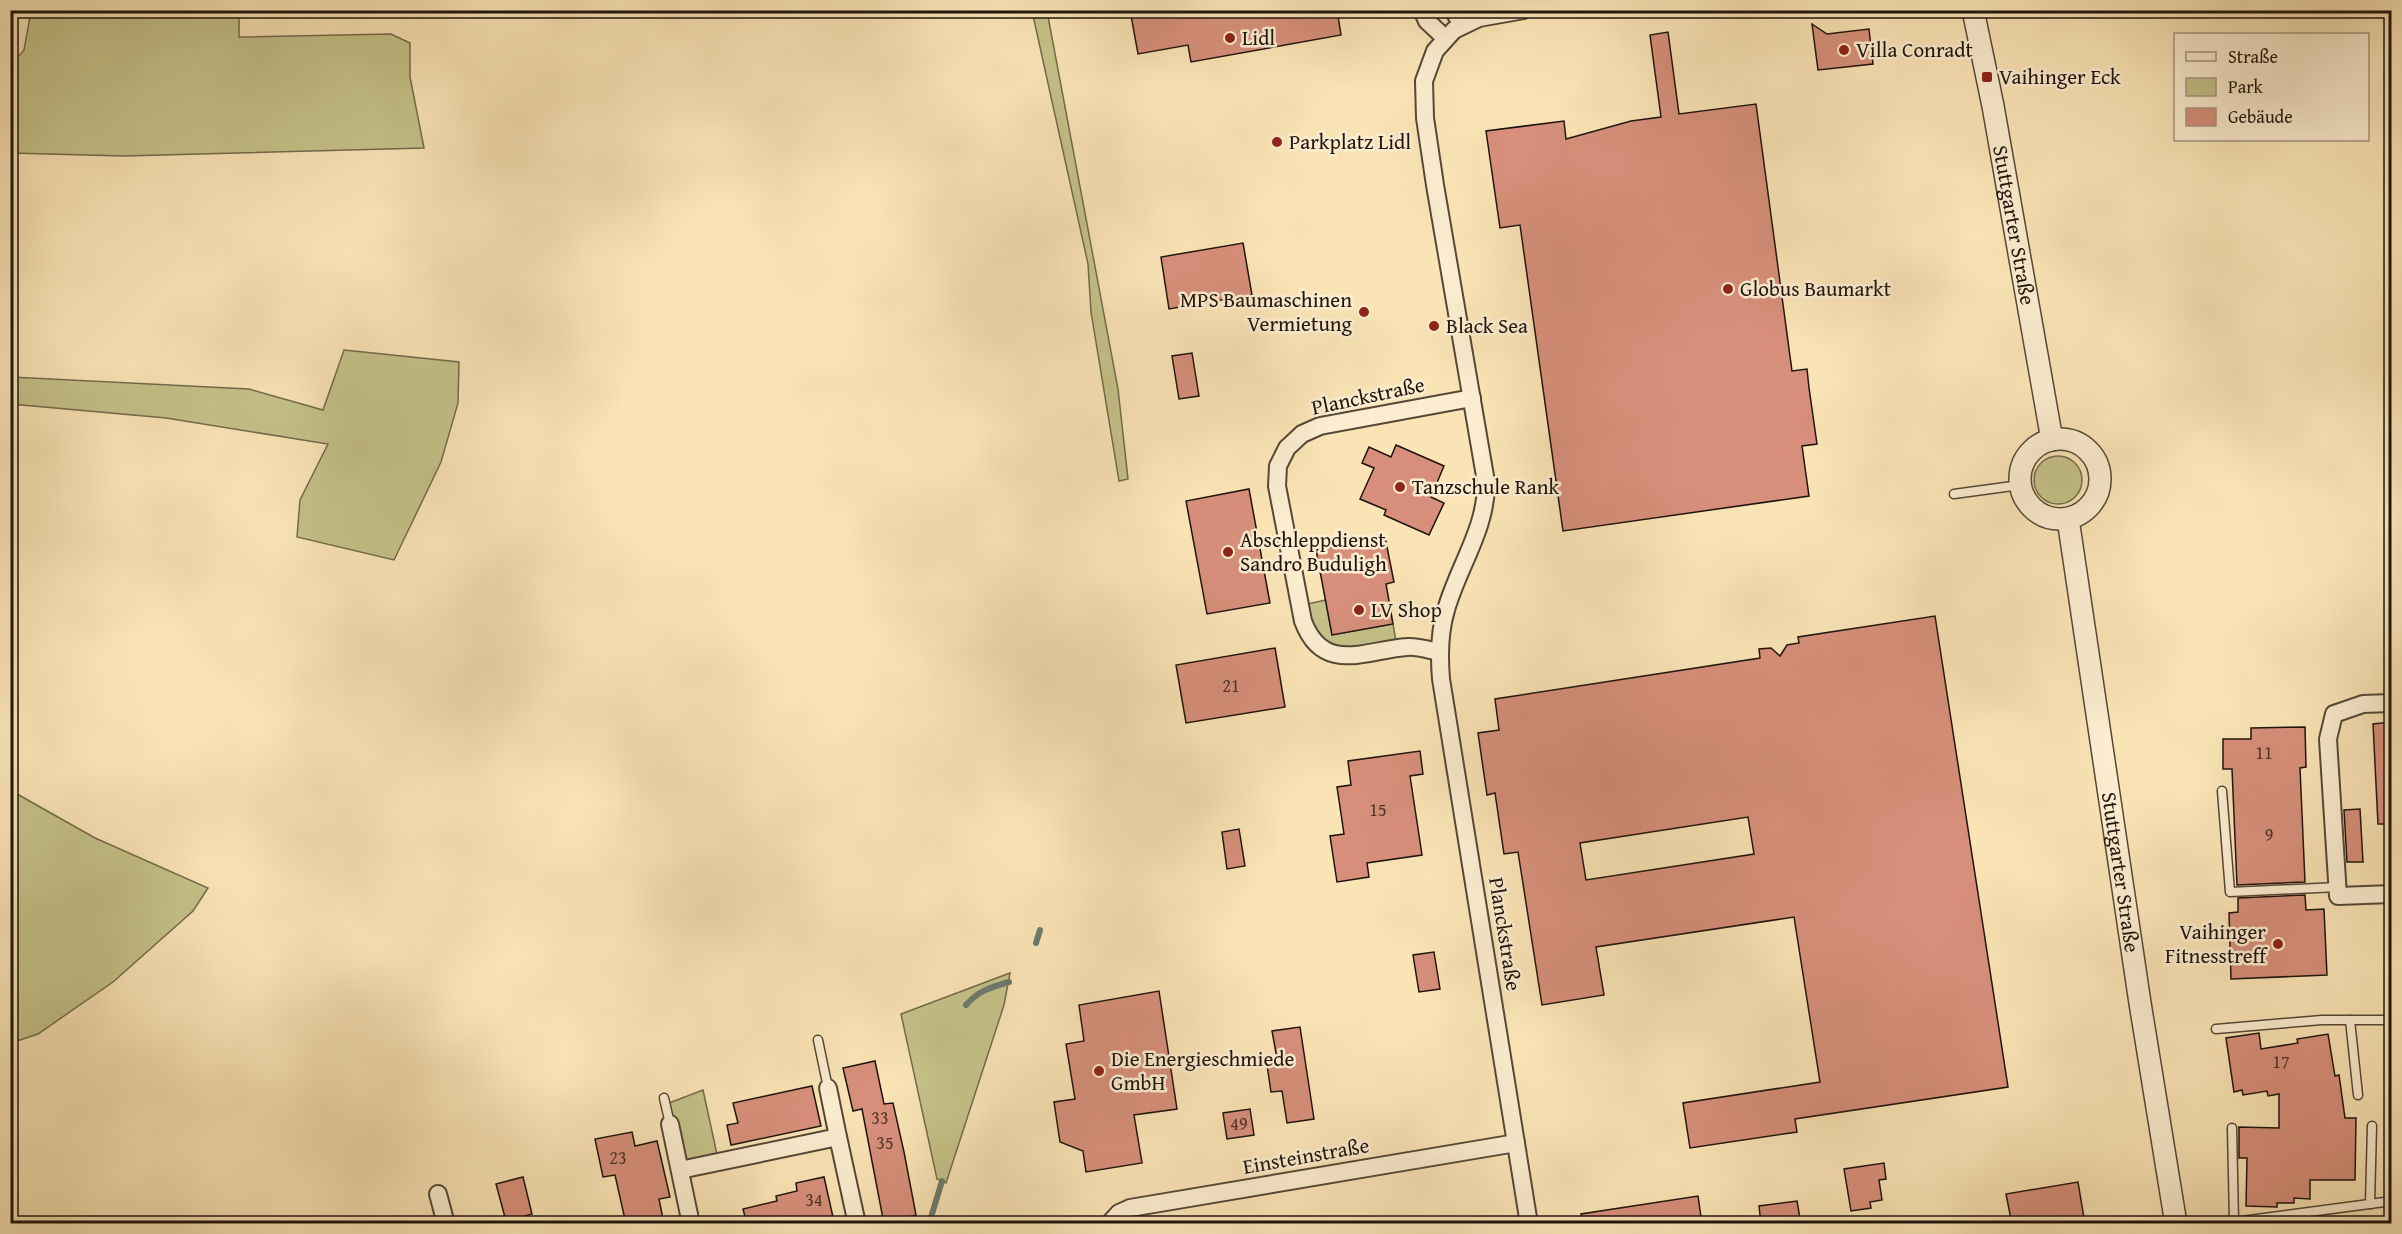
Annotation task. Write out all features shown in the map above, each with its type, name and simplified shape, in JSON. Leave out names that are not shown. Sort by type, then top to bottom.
[{"type":"street","points":[[1422,10],[1427,21],[1445,38]]},
{"type":"street","name":"Planckstraße","points":[[1524,10],[1479,18],[1457,18],[1427,68],[1424,100],[1486,482],[1485,505],[1446,608],[1439,652],[1441,679],[1529,1224]]},
{"type":"street","name":"Stuttgarter Straße","points":[[1972,10],[1993,106],[2052,440]]},
{"type":"street","name":"Planckstraße","points":[[1439,652],[1409,646],[1342,656],[1327,651],[1314,641],[1303,621],[1276,476],[1287,448],[1311,429],[1472,398]]},
{"type":"street","points":[[2052,440],[2074,442],[2085,447],[2093,456],[2100,477],[2095,500],[2079,515],[2068,519],[2056,520],[2035,512],[2027,503],[2020,485],[2020,470],[2025,459],[2041,444],[2052,440]]},
{"type":"street","name":"Stuttgarter Straße","points":[[2068,519],[2140,1003],[2176,1224]]},
{"type":"street","points":[[2391,703],[2348,707],[2334,714],[2328,739],[2338,896],[2391,894]]},
{"type":"street","points":[[828,1088],[857,1224]]},
{"type":"street","points":[[670,1125],[691,1224]]},
{"type":"street","points":[[680,1170],[838,1137]]},
{"type":"street","name":"Einsteinstraße","points":[[1109,1224],[1116,1215],[1130,1208],[1515,1143]]},
{"type":"street","points":[[438,1194],[446,1224]]},
{"type":"lane","points":[[1954,494],[2020,485]]},
{"type":"lane","points":[[2222,791],[2230,892],[2338,886]]},
{"type":"lane","points":[[2216,1029],[2350,1020],[2391,1020]]},
{"type":"lane","points":[[2350,1020],[2358,1095]]},
{"type":"lane","points":[[818,1040],[828,1088]]},
{"type":"lane","points":[[664,1098],[670,1125]]},
{"type":"lane","points":[[2370,1204],[2372,1126]]},
{"type":"lane","points":[[2232,1128],[2234,1222],[2391,1201]]},
{"type":"green space","points":[[31,11],[239,11],[239,37],[391,34],[410,43],[410,77],[424,148],[124,156],[11,153],[11,98],[15,98],[11,65],[24,50]]},
{"type":"green space","points":[[1032,11],[1047,11],[1118,389],[1128,479],[1119,481],[1091,312],[1088,264]]},
{"type":"green space","points":[[344,350],[459,362],[458,403],[441,462],[394,560],[297,537],[300,500],[328,444],[166,418],[11,404],[11,377],[249,389],[323,410]]},
{"type":"green space","points":[[2058,456],[2075,463],[2082,480],[2075,497],[2058,504],[2041,497],[2034,480],[2041,463]]},
{"type":"green space","points":[[1326,600],[1332,635],[1393,624],[1396,641],[1351,648],[1329,642],[1320,635],[1307,604]]},
{"type":"green space","points":[[10,790],[95,838],[208,888],[193,911],[113,982],[38,1034],[11,1043]]},
{"type":"green space","points":[[1010,973],[1004,1005],[946,1183],[937,1179],[901,1014]]},
{"type":"green space","points":[[703,1090],[718,1159],[683,1166],[669,1103]]},
{"type":"building","name":"Lidl","points":[[1130,10],[1337,10],[1341,35],[1191,62],[1188,45],[1138,54]]},
{"type":"building","name":"Villa Conradt","points":[[1812,24],[1827,34],[1869,29],[1873,64],[1818,70]]},
{"type":"building","points":[[1668,32],[1679,114],[1756,104],[1792,371],[1807,369],[1817,444],[1802,446],[1809,496],[1563,531],[1520,225],[1500,228],[1486,131],[1564,121],[1566,139],[1631,121],[1661,117],[1650,35]]},
{"type":"building","points":[[1243,243],[1252,295],[1169,309],[1161,257]]},
{"type":"building","points":[[1192,353],[1199,396],[1179,399],[1172,356]]},
{"type":"building","name":"Tanzschule Rank","points":[[1396,445],[1444,466],[1431,497],[1444,503],[1429,535],[1384,515],[1386,510],[1360,499],[1374,468],[1362,463],[1369,447],[1391,457]]},
{"type":"building","name":"Abschleppdienst Sandro Buduligh","points":[[1249,489],[1270,603],[1207,614],[1186,501]]},
{"type":"building","points":[[1385,537],[1394,582],[1386,584],[1393,624],[1332,635],[1316,550]]},
{"type":"building","points":[[1935,616],[2008,1087],[1795,1119],[1797,1132],[1690,1148],[1683,1103],[1820,1082],[1794,917],[1596,947],[1604,995],[1542,1005],[1518,852],[1504,854],[1495,793],[1487,795],[1478,733],[1499,730],[1495,699],[1760,658],[1759,649],[1771,648],[1780,656],[1787,645],[1799,643],[1798,637]],"holes":[[[1748,817],[1754,854],[1586,880],[1580,843]]]},
{"type":"building","points":[[1275,648],[1285,707],[1186,723],[1176,665]]},
{"type":"building","points":[[2391,722],[2391,824],[2378,824],[2373,724]]},
{"type":"building","points":[[2305,727],[2306,767],[2300,768],[2305,882],[2237,885],[2232,769],[2223,769],[2223,739],[2251,739],[2251,728]]},
{"type":"building","points":[[1420,751],[1423,774],[1410,776],[1422,855],[1367,863],[1369,877],[1337,882],[1330,836],[1344,834],[1337,787],[1351,785],[1348,761]]},
{"type":"building","points":[[2360,809],[2363,862],[2347,862],[2344,810]]},
{"type":"building","points":[[1239,829],[1245,866],[1227,869],[1222,832]]},
{"type":"building","name":"Vaihinger Fitnesstreff","points":[[2305,895],[2306,910],[2324,909],[2327,975],[2231,979],[2229,913],[2238,912],[2238,898]]},
{"type":"building","points":[[1434,952],[1440,989],[1419,992],[1413,955]]},
{"type":"building","points":[[1159,991],[1177,1109],[1134,1115],[1142,1163],[1086,1172],[1083,1151],[1060,1142],[1054,1102],[1075,1099],[1066,1044],[1084,1041],[1079,1005]]},
{"type":"building","points":[[1300,1027],[1314,1119],[1287,1123],[1282,1091],[1271,1092],[1267,1065],[1278,1064],[1272,1031]]},
{"type":"building","points":[[2259,1033],[2261,1049],[2298,1043],[2297,1039],[2328,1034],[2335,1076],[2339,1075],[2345,1118],[2356,1118],[2355,1180],[2310,1180],[2310,1199],[2294,1198],[2294,1203],[2277,1203],[2277,1207],[2246,1206],[2247,1158],[2239,1158],[2239,1127],[2279,1128],[2279,1094],[2268,1096],[2267,1091],[2243,1095],[2242,1090],[2234,1092],[2226,1038]]},
{"type":"building","points":[[875,1061],[884,1104],[893,1103],[904,1152],[916,1215],[908,1217],[909,1224],[884,1224],[862,1109],[853,1111],[843,1068]]},
{"type":"building","points":[[812,1086],[821,1126],[731,1145],[727,1125],[738,1123],[733,1103]]},
{"type":"building","points":[[1250,1109],[1254,1135],[1227,1139],[1223,1113]]},
{"type":"building","points":[[632,1132],[635,1146],[657,1141],[670,1197],[659,1199],[664,1224],[626,1224],[615,1175],[603,1177],[595,1139]]},
{"type":"building","points":[[1884,1163],[1886,1179],[1879,1180],[1882,1200],[1870,1202],[1871,1208],[1851,1211],[1844,1169]]},
{"type":"building","points":[[523,1177],[532,1214],[506,1221],[496,1184]]},
{"type":"building","points":[[824,1177],[833,1217],[804,1223],[803,1218],[778,1224],[747,1224],[743,1209],[777,1201],[776,1196],[797,1191],[796,1183]]},
{"type":"building","points":[[2078,1182],[2085,1224],[2012,1224],[2006,1194]]},
{"type":"building","points":[[1698,1196],[1702,1224],[1582,1224],[1581,1214]]},
{"type":"building","points":[[1797,1201],[1801,1224],[1761,1224],[1759,1206]]},
{"type":"waterway","points":[[1036,943],[1040,930]]},
{"type":"waterway","points":[[966,1005],[985,990],[1009,982]]},
{"type":"waterway","points":[[929,1224],[942,1181]]},
{"type":"place","name":"Lidl","points":[[1230,38]]},
{"type":"place","name":"Villa Conradt","points":[[1844,50]]},
{"type":"place","name":"Vaihinger Eck","points":[[1987,77]]},
{"type":"place","name":"Parkplatz Lidl","points":[[1277,142]]},
{"type":"place","name":"Globus Baumarkt","points":[[1728,289]]},
{"type":"place","name":"MPS Baumaschinen Vermietung","points":[[1364,312]]},
{"type":"place","name":"Black Sea","points":[[1434,326]]},
{"type":"place","name":"Tanzschule Rank","points":[[1400,487]]},
{"type":"place","name":"Abschleppdienst Sandro Buduligh","points":[[1228,552]]},
{"type":"place","name":"LV Shop","points":[[1359,610]]},
{"type":"place","name":"Vaihinger Fitnesstreff","points":[[2278,944]]},
{"type":"place","name":"Die Energieschmiede GmbH","points":[[1099,1071]]}]
